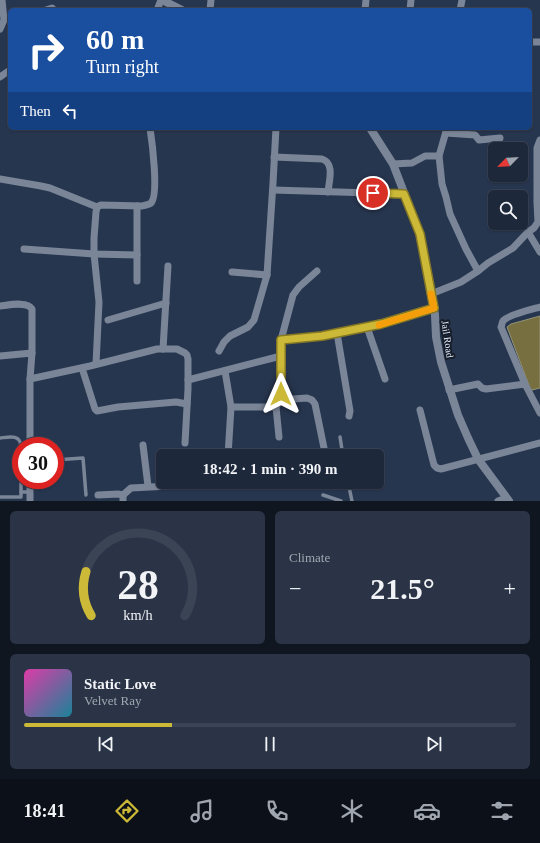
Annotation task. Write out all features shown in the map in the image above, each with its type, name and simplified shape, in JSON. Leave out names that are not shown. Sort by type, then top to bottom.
[{"type":"street","points":[[0,29],[4,20],[2,0]]},
{"type":"street","points":[[161,0],[178,8]]},
{"type":"street","points":[[0,179],[50,188],[97,207],[105,205],[147,205],[151,203],[154,198],[154,172],[150,130]]},
{"type":"street","points":[[219,351],[224,342],[230,336],[248,327],[254,320],[267,275],[276,130]]},
{"type":"street","name":"Jail Road","points":[[371,130],[392,164],[420,234],[434,308],[436,337],[441,362],[458,416],[478,459],[504,500]]},
{"type":"street","points":[[478,271],[450,214],[442,184],[439,156],[446,131],[475,135],[479,140],[500,138]]},
{"type":"street","points":[[431,294],[461,282],[514,248],[539,222],[537,202],[537,148],[540,140]]},
{"type":"street","points":[[392,164],[412,163],[426,156],[439,156]]},
{"type":"street","points":[[274,157],[326,160],[331,170],[328,192]]},
{"type":"street","points":[[273,190],[404,194]]},
{"type":"street","points":[[137,206],[137,281]]},
{"type":"street","points":[[96,364],[99,302],[94,254],[97,207]]},
{"type":"street","points":[[528,232],[540,252]]},
{"type":"street","points":[[24,249],[137,256]]},
{"type":"street","points":[[163,349],[168,266]]},
{"type":"street","points":[[279,437],[276,406],[280,400],[281,340],[293,295],[299,287],[317,271]]},
{"type":"street","points":[[232,272],[267,275]]},
{"type":"street","points":[[108,320],[166,303]]},
{"type":"street","points":[[0,306],[25,304],[30,306],[32,309],[30,437]]},
{"type":"street","points":[[540,307],[527,310],[506,319],[501,327],[524,384],[540,413]]},
{"type":"street","points":[[281,340],[322,336],[367,327],[434,308]]},
{"type":"street","points":[[367,327],[385,379]]},
{"type":"street","points":[[337,333],[350,411],[349,416]]},
{"type":"street","points":[[30,379],[82,368],[157,349],[177,349],[185,353],[188,359],[185,443]]},
{"type":"street","points":[[0,356],[32,352]]},
{"type":"street","points":[[188,380],[281,356]]},
{"type":"street","points":[[82,368],[94,409],[97,411],[100,412],[118,407],[176,402],[187,404]]},
{"type":"street","points":[[225,371],[231,408],[228,449]]},
{"type":"street","points":[[449,390],[478,384],[482,388],[486,389],[524,384]]},
{"type":"street","points":[[280,400],[307,398],[312,400],[315,404],[324,448]]},
{"type":"street","points":[[231,408],[276,406]]},
{"type":"street","points":[[420,410],[434,465],[437,468],[441,469],[540,443]]},
{"type":"street","points":[[144,445],[148,486]]},
{"type":"street","points":[[98,495],[118,494],[123,498],[131,488],[156,486]]},
{"type":"street","points":[[30,489],[30,501]]},
{"type":"lane","points":[[0,438],[12,437]]},
{"type":"lane","points":[[340,437],[342,449]]},
{"type":"lane","points":[[64,459],[84,458],[86,495]]},
{"type":"lane","points":[[349,489],[352,501]]},
{"type":"lane","points":[[0,497],[21,497],[21,492],[30,492]]},
{"type":"lane","points":[[324,495],[339,499],[341,501]]},
{"type":"shaded area","points":[[540,316],[540,388],[532,390],[507,327],[511,324]]},
{"type":"slow traffic","points":[[379,325],[434,308],[431,294]]},
{"type":"route","points":[[281,394],[281,340],[322,336],[381,324],[434,308],[420,234],[404,194],[373,193]]}]
